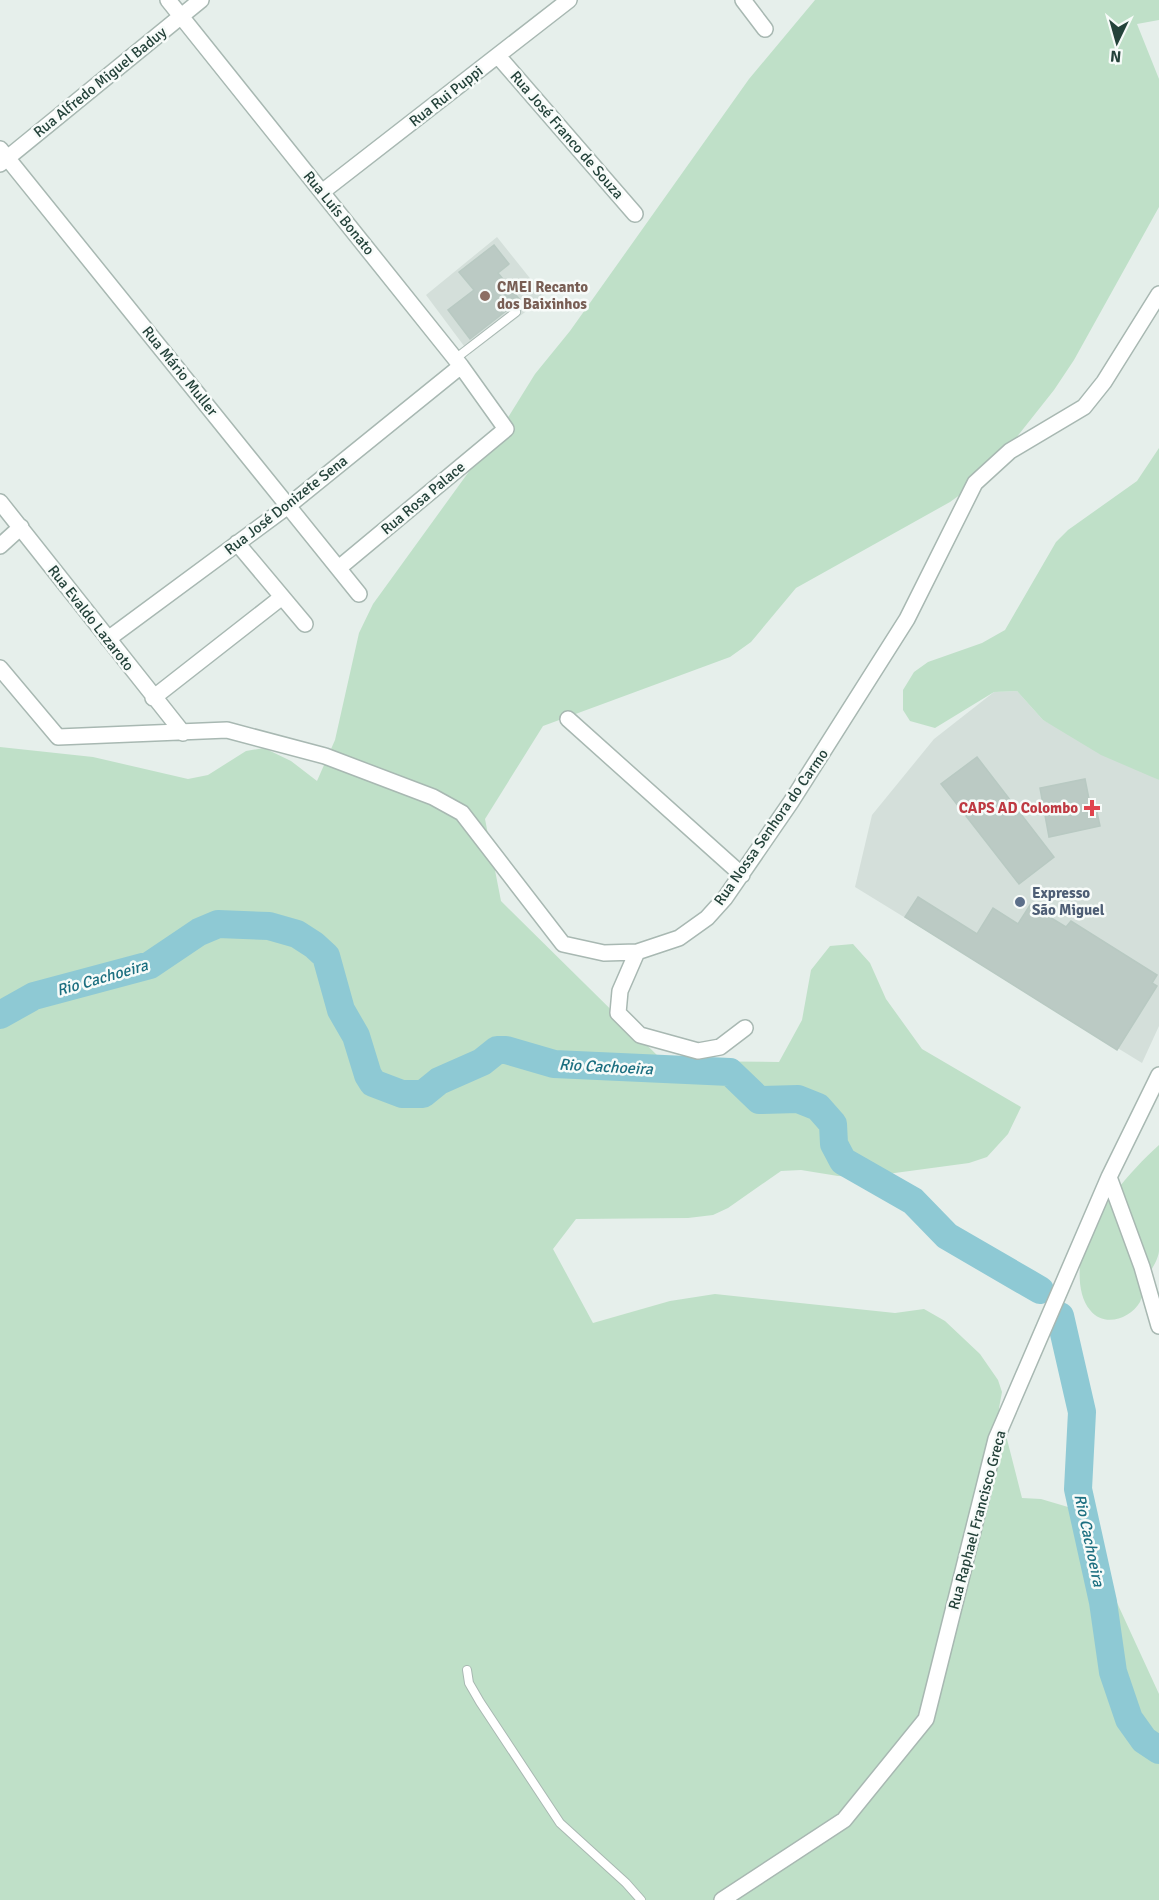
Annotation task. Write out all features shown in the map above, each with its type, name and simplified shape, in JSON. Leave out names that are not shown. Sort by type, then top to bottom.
[{"type":"street","name":"Rua Luís Bonato","points":[[168,0],[458,362],[506,429]]},
{"type":"street","name":"Rua Alfredo Miguel Baduy","points":[[2,157],[201,0]]},
{"type":"street","name":"Rua Rui Puppi","points":[[322,192],[568,0]]},
{"type":"street","points":[[743,0],[765,29]]},
{"type":"street","name":"Rua José Franco de Souza","points":[[498,56],[635,214]]},
{"type":"street","name":"Rua Mário Muller","points":[[2,157],[340,567],[359,594]]},
{"type":"street","name":"Rua Nossa Senhora do Carmo","points":[[0,668],[58,737],[227,730],[325,756],[433,797],[462,813],[563,944],[603,953],[637,952],[679,938],[707,918],[742,875],[862,693],[907,620],[975,483],[1010,451],[1084,406],[1104,382],[1159,294]]},
{"type":"street","name":"Rua José Donizete Sena","points":[[108,639],[288,506],[458,362]]},
{"type":"street","name":"Rua Rosa Palace","points":[[340,567],[506,429]]},
{"type":"street","name":"Rua Evaldo Lazaroto","points":[[0,502],[183,733]]},
{"type":"street","points":[[0,546],[21,527]]},
{"type":"street","points":[[237,543],[305,624]]},
{"type":"street","points":[[153,698],[282,597]]},
{"type":"street","points":[[568,719],[742,875]]},
{"type":"street","points":[[637,952],[620,991],[618,1013],[640,1035],[698,1051],[720,1047],[745,1028]]},
{"type":"street","name":"Rua Raphael Francisco Greca","points":[[722,1900],[844,1820],[926,1719],[996,1439],[1109,1177],[1159,1075]]},
{"type":"street","points":[[1109,1177],[1142,1267],[1159,1326]]},
{"type":"lane","points":[[458,362],[516,312]]},
{"type":"lane","points":[[467,1670],[469,1683],[474,1692],[560,1823],[626,1883],[641,1900]]},
{"type":"shaded area","name":"CMEI Recanto dos Baixinhos","points":[[497,237],[545,297],[470,354],[426,295]]},
{"type":"shaded area","name":"Expresso São Miguel","points":[[1017,691],[1043,720],[1159,780],[1159,1026],[1142,1063],[855,887],[872,815],[934,739],[994,692]]},
{"type":"green space","points":[[815,0],[1159,0],[1159,20],[1137,24],[1159,79],[1159,207],[1074,360],[1054,390],[993,467],[975,484],[950,502],[796,588],[751,642],[730,657],[543,726],[485,819],[501,901],[663,1061],[779,1062],[802,1020],[811,970],[830,946],[853,944],[870,963],[886,999],[922,1049],[1021,1107],[1008,1134],[987,1157],[969,1163],[865,1177],[838,1176],[801,1170],[781,1171],[728,1208],[713,1215],[688,1218],[576,1219],[553,1249],[593,1323],[670,1301],[715,1294],[895,1313],[924,1309],[945,1321],[980,1354],[998,1380],[1002,1392],[999,1408],[1022,1498],[1041,1499],[1068,1507],[1080,1514],[1094,1531],[1106,1559],[1113,1594],[1159,1694],[1159,1900],[0,1900],[0,747],[93,757],[188,779],[208,775],[246,751],[264,748],[291,761],[317,781],[335,740],[359,633],[373,604],[507,419],[535,374],[570,331],[749,79]]},
{"type":"green space","points":[[1159,448],[1159,780],[1101,755],[1043,720],[1017,691],[994,692],[935,728],[910,721],[903,710],[903,690],[914,672],[928,662],[982,643],[1005,630],[1056,542],[1068,530],[1137,481]]},
{"type":"green space","points":[[1159,1145],[1159,1251],[1157,1258],[1136,1308],[1123,1317],[1102,1319],[1090,1310],[1083,1298],[1080,1275],[1082,1253],[1104,1208],[1136,1168]]},
{"type":"building","points":[[494,245],[509,264],[498,273],[520,300],[470,339],[448,310],[474,290],[459,272]]},
{"type":"building","points":[[977,757],[1054,857],[1019,884],[941,784]]},
{"type":"building","points":[[1085,779],[1090,804],[1095,803],[1100,826],[1049,837],[1040,788]]},
{"type":"building","points":[[918,897],[977,934],[993,908],[1018,924],[1030,905],[1066,927],[1071,921],[1157,975],[1152,983],[1157,986],[1117,1050],[905,917]]},
{"type":"waterway","name":"Rio Cachoeira","points":[[0,1015],[34,996],[150,965],[199,932],[218,924],[269,926],[297,934],[326,956],[341,1010],[356,1036],[368,1075],[373,1083],[402,1094],[423,1094],[439,1081],[482,1062],[497,1050],[506,1050],[554,1064],[730,1072],[759,1100],[798,1099],[818,1107],[833,1124],[834,1144],[843,1161],[913,1201],[947,1236],[1040,1290]]},
{"type":"waterway","name":"Rio Cachoeira","points":[[1060,1316],[1082,1412],[1078,1489],[1103,1602],[1113,1672],[1129,1719],[1144,1740],[1159,1750]]},
{"type":"place","name":"CMEI Recanto dos Baixinhos","points":[[485,296]]},
{"type":"place","name":"CAPS AD Colombo","points":[[1092,808]]},
{"type":"place","name":"Expresso São Miguel","points":[[1020,902]]}]
